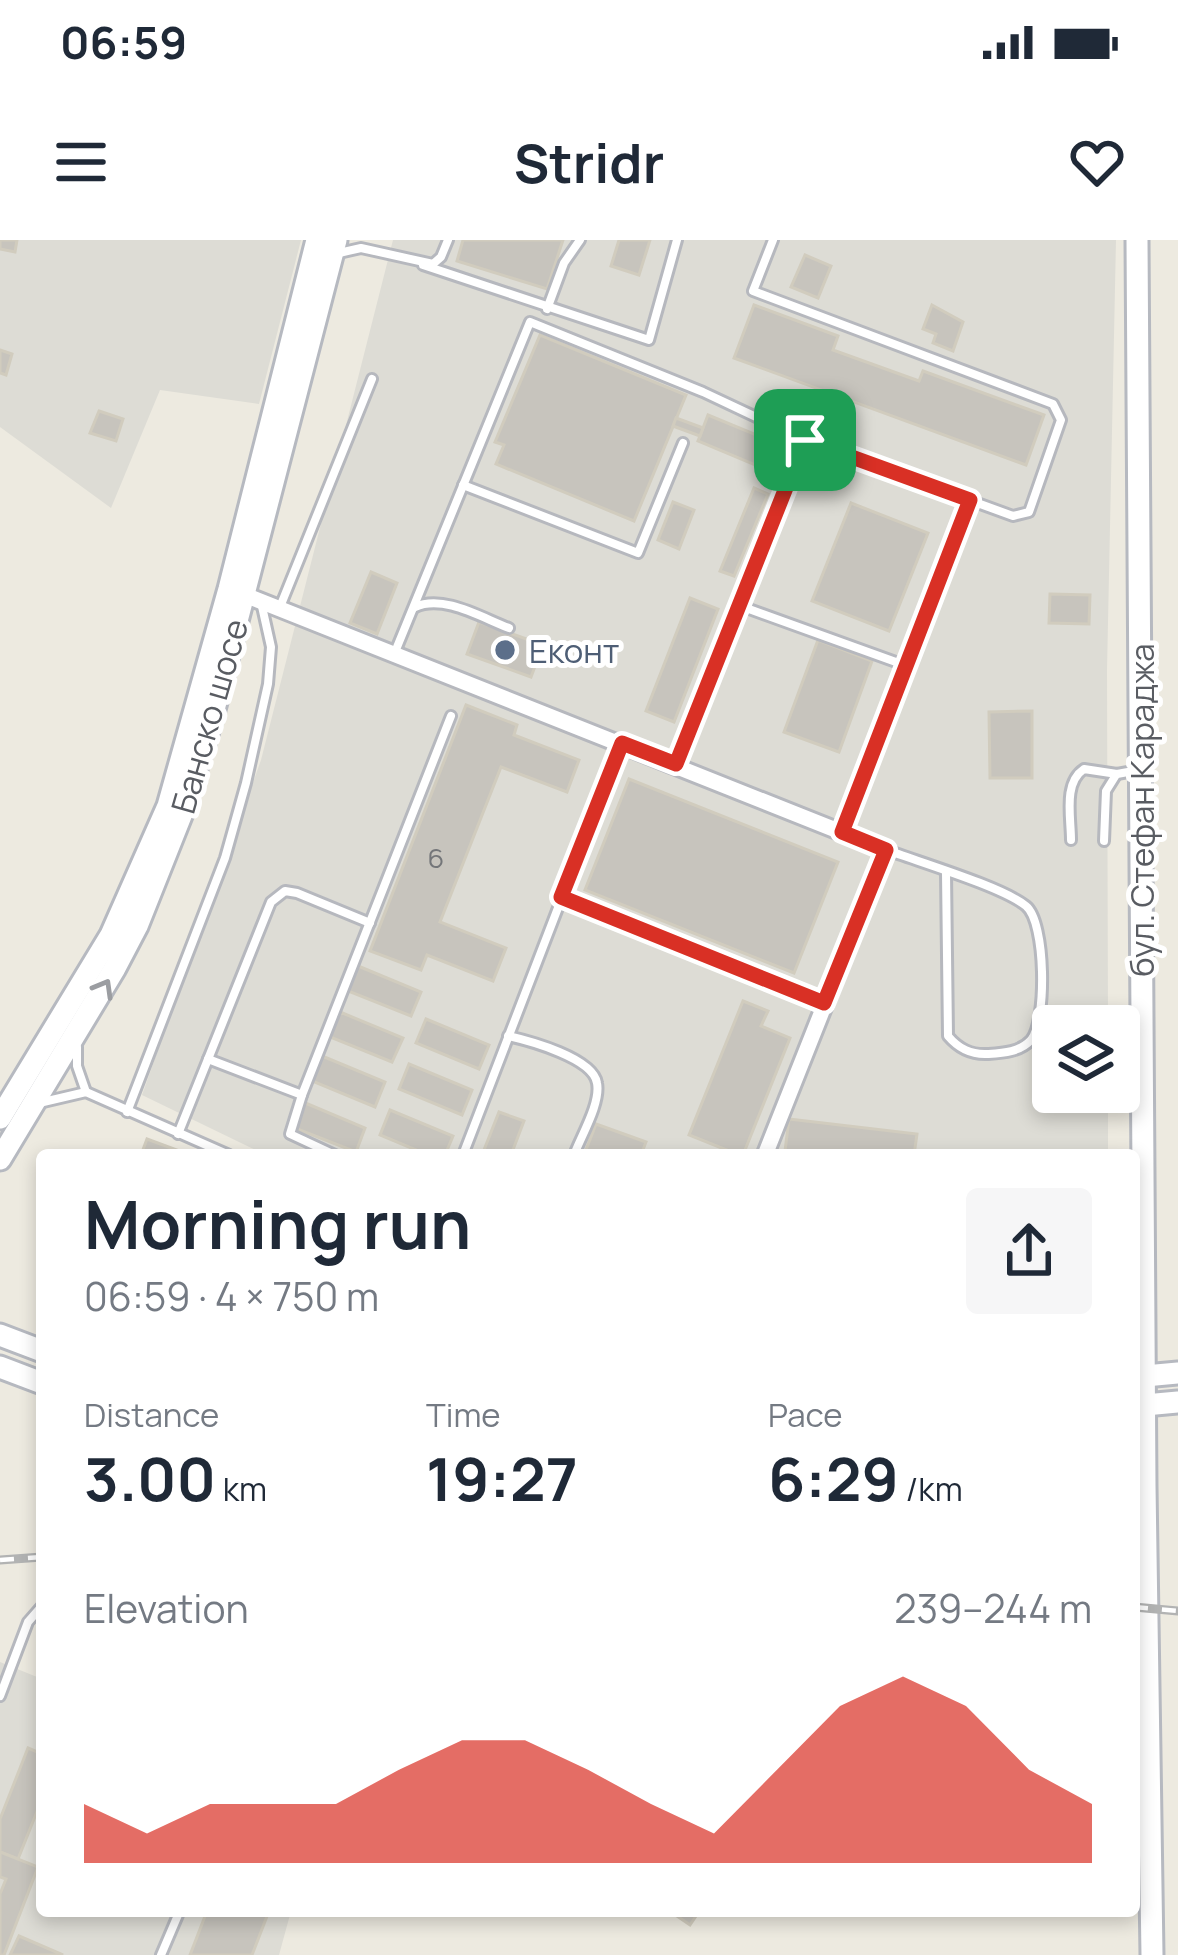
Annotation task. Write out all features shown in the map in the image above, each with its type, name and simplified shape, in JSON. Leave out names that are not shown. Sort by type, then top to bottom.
[{"type":"main road","name":"бул. Стефан Караджа","points":[[1138,240],[1139,1149]]},
{"type":"main road","name":"Банско шосе","points":[[0,1160],[137,926],[182,813],[244,595],[328,245]]},
{"type":"main road","name":"Банско шосе","points":[[0,1118],[111,935],[168,806],[244,595]]},
{"type":"main road","points":[[0,1331],[36,1349]]},
{"type":"main road","points":[[2,1368],[36,1380]]},
{"type":"main road","points":[[1140,1376],[1175,1372]]},
{"type":"main road","points":[[1140,1405],[1175,1402]]},
{"type":"main road","name":"бул. Стефан Караджа","points":[[1140,1447],[1152,1955]]},
{"type":"street","points":[[244,595],[886,850],[767,1149]]},
{"type":"lane","points":[[380,252],[383,240]]},
{"type":"lane","points":[[423,265],[441,257],[448,240]]},
{"type":"lane","points":[[548,309],[565,263],[580,240]]},
{"type":"lane","points":[[328,245],[380,252],[649,340],[676,240]]},
{"type":"lane","points":[[394,654],[530,322],[704,392],[805,440],[1013,516],[1029,512],[1060,412],[1045,399],[753,291],[773,240]]},
{"type":"lane","points":[[280,608],[372,379]]},
{"type":"lane","points":[[676,764],[805,440]]},
{"type":"lane","points":[[463,485],[638,554],[683,443]]},
{"type":"lane","points":[[842,832],[970,500]]},
{"type":"lane","points":[[127,1112],[225,858],[246,783],[268,684],[271,647],[244,595]]},
{"type":"lane","points":[[413,607],[442,603],[509,628]]},
{"type":"lane","points":[[738,605],[907,665]]},
{"type":"lane","points":[[322,1149],[290,1134],[289,1128],[451,716]]},
{"type":"lane","points":[[465,1149],[622,743]]},
{"type":"lane","points":[[1071,840],[1071,785],[1076,775],[1094,769],[1117,774],[1141,770]]},
{"type":"lane","points":[[1104,841],[1106,790],[1117,774]]},
{"type":"lane","points":[[886,850],[1014,898],[1034,915],[1040,927],[1039,1024],[1027,1044],[1017,1049],[978,1054],[948,1036],[946,873]]},
{"type":"lane","points":[[178,1134],[277,895],[297,893],[370,922]]},
{"type":"lane","points":[[561,897],[824,1003]]},
{"type":"lane","points":[[76,1036],[77,1066],[86,1092]]},
{"type":"lane","points":[[508,1036],[551,1049],[584,1065],[595,1076],[598,1088],[576,1149]]},
{"type":"lane","points":[[208,1059],[302,1095]]},
{"type":"lane","points":[[32,1106],[52,1097],[86,1092],[214,1149]]},
{"type":"lane","points":[[0,1696],[28,1622],[36,1613]]},
{"type":"lane","points":[[161,1955],[177,1917]]},
{"type":"shaded area","points":[[0,240],[301,240],[259,404],[160,390],[111,508],[0,427]]},
{"type":"shaded area","points":[[393,240],[1116,240],[1107,670],[1108,1005],[1032,1005],[1032,1113],[1108,1113],[1108,1149],[254,1149],[142,1095],[261,760]]},
{"type":"shaded area","points":[[0,1662],[36,1677],[36,1917],[289,1917],[279,1955],[0,1955]]},
{"type":"building","points":[[0,240],[17,240],[15,252],[0,249]]},
{"type":"building","points":[[463,240],[563,240],[547,289],[457,261]]},
{"type":"building","points":[[619,240],[650,240],[639,275],[611,266]]},
{"type":"building","points":[[805,255],[831,266],[818,298],[791,287]]},
{"type":"building","points":[[754,305],[838,336],[833,350],[919,381],[923,371],[1044,415],[1026,465],[734,358]]},
{"type":"building","points":[[932,305],[963,322],[953,351],[933,343],[936,334],[923,329]]},
{"type":"building","points":[[540,335],[686,395],[634,521],[496,464],[504,445],[495,442]]},
{"type":"building","points":[[0,350],[12,354],[6,375],[0,373]]},
{"type":"building","points":[[99,411],[123,419],[116,441],[90,433]]},
{"type":"building","points":[[708,415],[783,446],[772,472],[698,441]]},
{"type":"building","points":[[676,418],[703,428],[700,436],[673,426]]},
{"type":"building","points":[[754,488],[768,494],[734,576],[720,571]]},
{"type":"building","points":[[673,502],[694,510],[679,549],[658,540]]},
{"type":"building","points":[[851,503],[928,533],[889,631],[812,601]]},
{"type":"building","points":[[371,572],[397,583],[377,634],[350,623]]},
{"type":"building","points":[[1050,594],[1090,595],[1089,624],[1049,623]]},
{"type":"building","points":[[690,598],[718,609],[674,722],[646,711]]},
{"type":"building","name":"Еконт","points":[[479,622],[543,645],[531,677],[467,654]]},
{"type":"building","points":[[818,640],[872,661],[839,752],[784,732]]},
{"type":"building","points":[[466,705],[517,725],[514,735],[579,760],[567,792],[501,767],[440,922],[506,948],[493,981],[427,955],[421,970],[370,951]]},
{"type":"building","points":[[1032,711],[1032,778],[990,778],[989,712]]},
{"type":"building","points":[[629,779],[838,862],[794,973],[585,890]]},
{"type":"building","points":[[358,966],[421,992],[411,1016],[348,991]]},
{"type":"building","points":[[743,1001],[768,1011],[761,1026],[790,1038],[745,1149],[724,1149],[689,1135]]},
{"type":"building","points":[[340,1012],[403,1038],[392,1062],[330,1037]]},
{"type":"building","points":[[426,1019],[489,1045],[479,1069],[416,1043]]},
{"type":"building","points":[[322,1056],[385,1082],[375,1107],[312,1081]]},
{"type":"building","points":[[409,1064],[472,1090],[462,1115],[399,1089]]},
{"type":"building","points":[[303,1102],[365,1128],[357,1149],[348,1149],[292,1127]]},
{"type":"building","points":[[390,1110],[453,1136],[448,1149],[414,1149],[380,1135]]},
{"type":"building","points":[[499,1112],[524,1121],[513,1149],[484,1149]]},
{"type":"building","points":[[789,1119],[917,1134],[915,1149],[785,1149]]},
{"type":"building","points":[[596,1124],[646,1142],[643,1149],[586,1149]]},
{"type":"building","points":[[147,1139],[174,1149],[143,1149]]},
{"type":"building","points":[[28,1748],[36,1751],[36,1814],[18,1859],[0,1852],[0,1819]]},
{"type":"building","points":[[0,1852],[36,1866],[4,1955],[0,1955],[0,1894],[6,1879],[0,1877]]},
{"type":"building","points":[[205,1917],[267,1917],[252,1955],[190,1955]]},
{"type":"building","points":[[19,1936],[63,1955],[10,1955]]},
{"type":"railway","points":[[0,1560],[36,1557]]},
{"type":"railway","points":[[1140,1608],[1178,1611]]},
{"type":"place","name":"Еконт","points":[[505,650]]},
{"type":"route","points":[[805,440],[970,500],[842,832],[886,850],[824,1003],[561,897],[622,743],[676,764],[805,440]]}]
